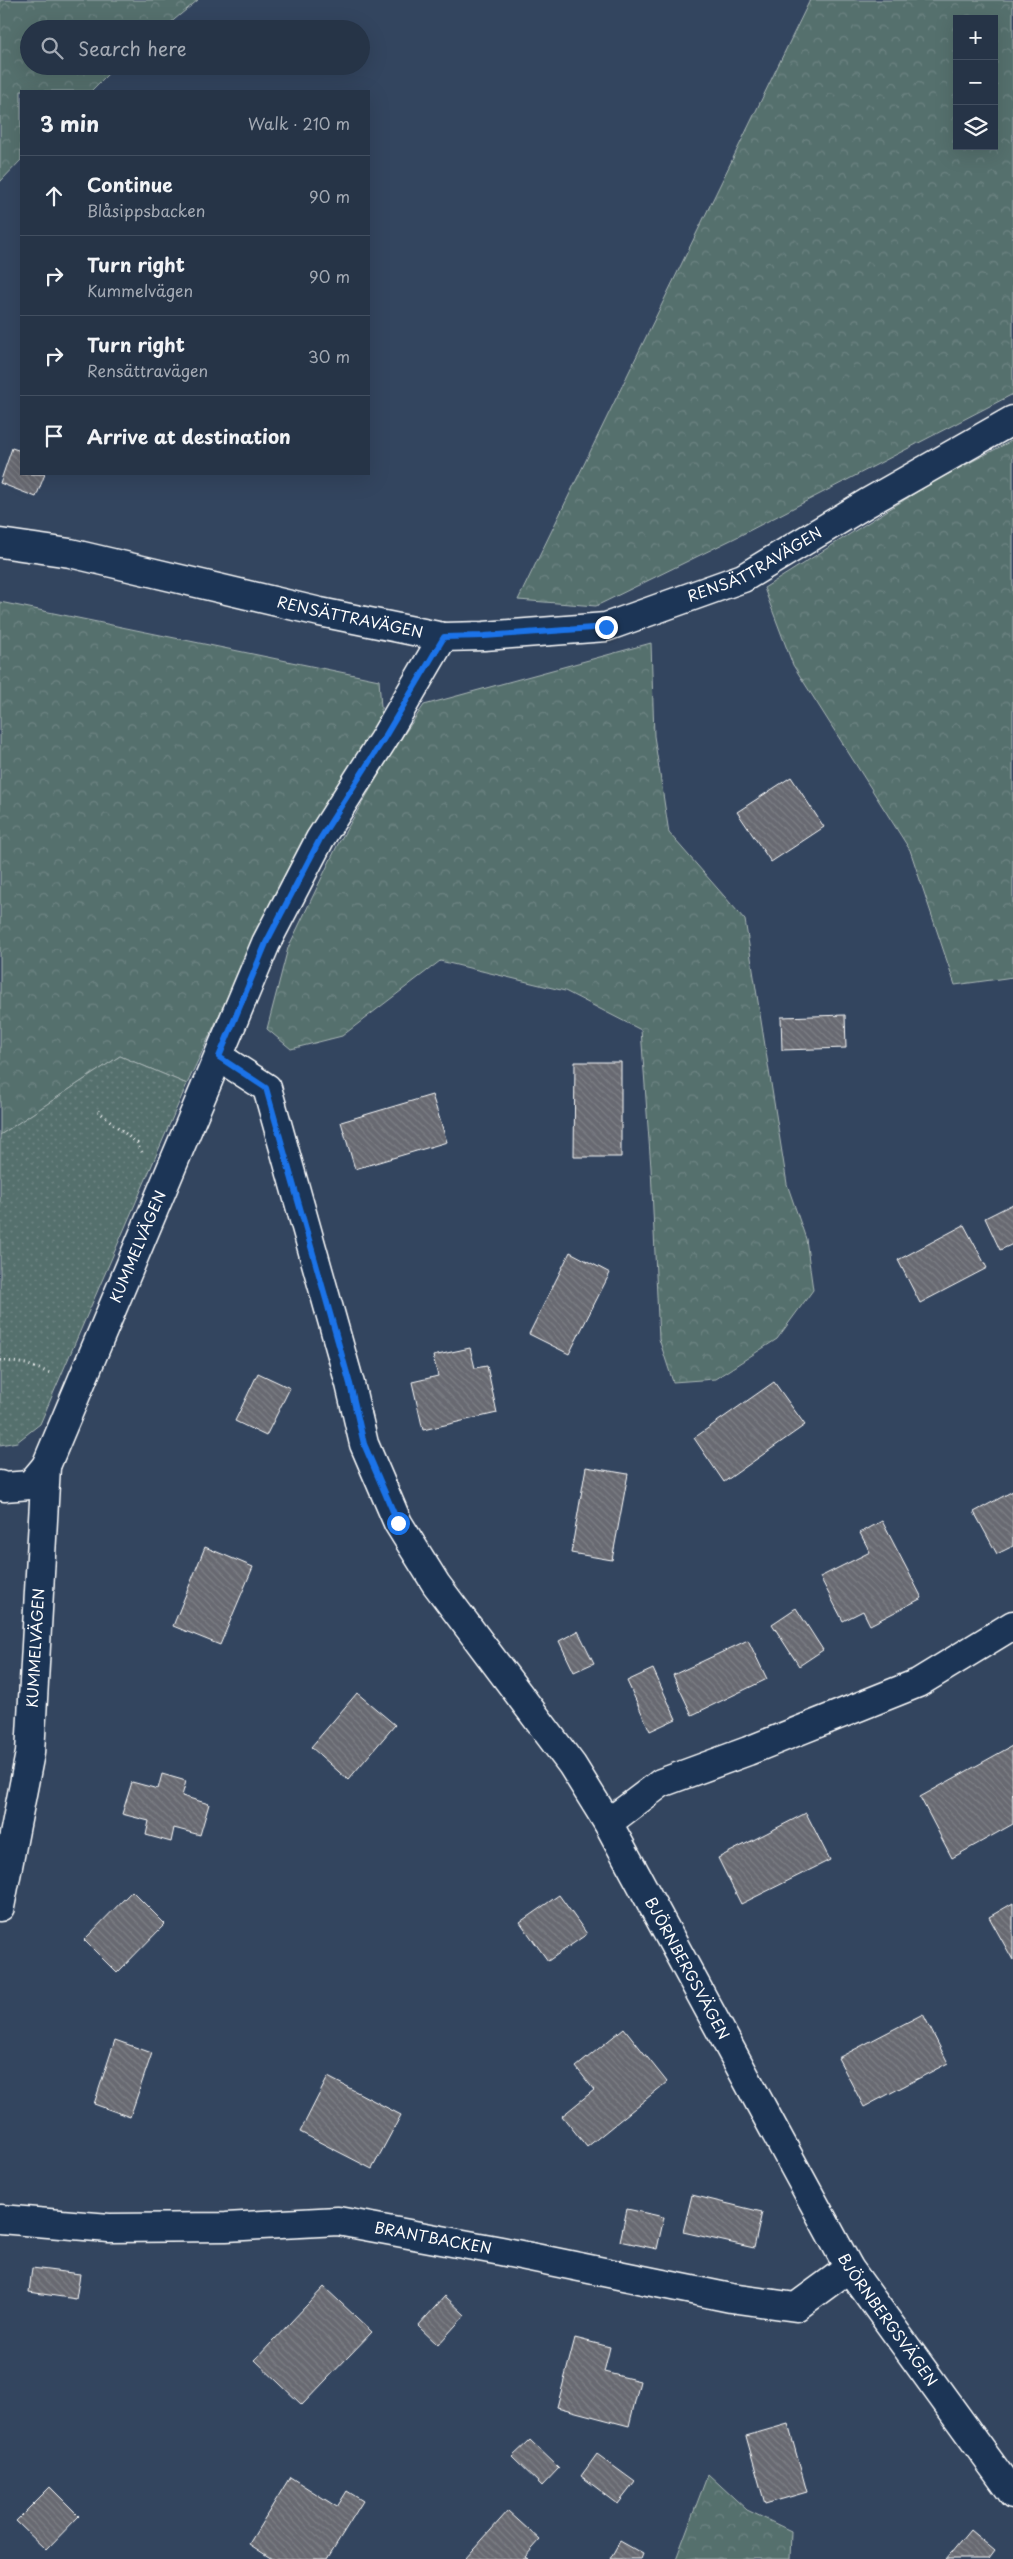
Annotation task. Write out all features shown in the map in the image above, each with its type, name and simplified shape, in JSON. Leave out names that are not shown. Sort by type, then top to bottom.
[{"type":"street","name":"RENSÄTTRAVÄGEN","points":[[0,542],[70,553],[320,612],[444,637],[606,627],[744,578],[867,503],[1013,420]]},
{"type":"street","name":"KUMMELVÄGEN","points":[[0,1907],[30,1753],[46,1466],[266,943],[320,839],[383,740],[444,637]]},
{"type":"street","name":"BJÖRNBERGSVÄGEN","points":[[219,1057],[266,1088],[350,1384],[364,1444],[398,1523],[436,1584],[572,1765],[608,1823],[849,2268],[1013,2494]]},
{"type":"street","points":[[0,1485],[4,1487],[30,1485],[46,1466]]},
{"type":"street","points":[[608,1823],[661,1783],[748,1751],[918,1682],[1013,1625]]},
{"type":"street","name":"BRANTBACKEN","points":[[0,2219],[109,2228],[226,2227],[338,2221],[501,2251],[731,2298],[796,2307],[849,2268]]},
{"type":"path","points":[[98,1111],[137,1143],[163,1190]]},
{"type":"path","points":[[0,1360],[26,1364],[81,1383]]},
{"type":"green space","points":[[0,0],[198,0],[174,20],[20,20],[20,75],[107,75],[92,90],[20,90],[20,161],[0,182]]},
{"type":"green space","points":[[810,0],[1013,0],[1013,394],[739,536],[596,606],[518,600]]},
{"type":"green space","points":[[1013,440],[1013,977],[955,985],[910,850],[793,665],[764,588],[931,483]]},
{"type":"green space","points":[[0,602],[379,680],[382,721],[258,932],[187,1084],[120,1056],[0,1135]]},
{"type":"green space","points":[[651,643],[654,736],[669,833],[745,920],[787,1184],[806,1239],[813,1290],[777,1339],[715,1379],[673,1382],[659,1339],[651,1168],[641,1030],[565,991],[440,961],[342,1036],[291,1049],[267,1029],[288,948],[338,844],[394,749],[424,705]]},
{"type":"green space","points":[[120,1056],[187,1084],[40,1424],[17,1442],[0,1445],[0,1135]]},
{"type":"green space","points":[[708,2474],[747,2510],[791,2531],[790,2559],[676,2559]]},
{"type":"building","points":[[12,448],[20,451],[20,475],[45,475],[36,497],[0,483]]},
{"type":"building","points":[[791,777],[824,827],[771,862],[737,812]]},
{"type":"building","points":[[845,1015],[846,1048],[782,1050],[781,1017]]},
{"type":"building","points":[[575,1062],[621,1062],[621,1157],[574,1157]]},
{"type":"building","points":[[432,1095],[447,1142],[355,1169],[341,1122]]},
{"type":"building","points":[[1013,1204],[1013,1244],[1000,1250],[985,1218]]},
{"type":"building","points":[[964,1225],[987,1268],[920,1303],[898,1260]]},
{"type":"building","points":[[570,1252],[610,1273],[569,1354],[529,1334]]},
{"type":"building","points":[[470,1348],[475,1368],[487,1366],[497,1413],[423,1430],[412,1382],[438,1376],[433,1356]]},
{"type":"building","points":[[258,1373],[290,1388],[266,1436],[235,1421]]},
{"type":"building","points":[[774,1382],[805,1425],[724,1482],[694,1438]]},
{"type":"building","points":[[586,1467],[628,1474],[612,1560],[571,1553]]},
{"type":"building","points":[[1013,1491],[1013,1546],[997,1554],[974,1512]]},
{"type":"building","points":[[882,1521],[922,1598],[870,1625],[863,1611],[843,1621],[820,1577],[870,1552],[860,1533]]},
{"type":"building","points":[[205,1547],[253,1567],[220,1645],[173,1626]]},
{"type":"building","points":[[796,1608],[823,1650],[799,1666],[772,1624]]},
{"type":"building","points":[[578,1631],[594,1663],[574,1672],[559,1641]]},
{"type":"building","points":[[748,1640],[767,1679],[692,1715],[673,1675]]},
{"type":"building","points":[[653,1669],[676,1719],[650,1731],[627,1681]]},
{"type":"building","points":[[357,1693],[395,1725],[348,1780],[311,1747]]},
{"type":"building","points":[[1012,1746],[1013,1824],[952,1858],[920,1797]]},
{"type":"building","points":[[162,1774],[186,1781],[182,1796],[209,1804],[200,1835],[174,1828],[171,1842],[146,1835],[149,1821],[122,1814],[132,1782],[158,1789]]},
{"type":"building","points":[[806,1813],[830,1860],[741,1904],[718,1858]]},
{"type":"building","points":[[132,1891],[165,1924],[117,1973],[84,1940]]},
{"type":"building","points":[[559,1895],[587,1934],[548,1961],[520,1922]]},
{"type":"building","points":[[1013,1903],[1013,1960],[989,1917]]},
{"type":"building","points":[[923,2014],[948,2063],[864,2107],[838,2058]]},
{"type":"building","points":[[624,2028],[667,2082],[587,2147],[562,2116],[594,2090],[576,2067]]},
{"type":"building","points":[[115,2040],[152,2053],[130,2117],[94,2104]]},
{"type":"building","points":[[328,2077],[401,2115],[372,2169],[300,2132]]},
{"type":"building","points":[[692,2195],[762,2212],[754,2248],[683,2232]]},
{"type":"building","points":[[627,2209],[664,2217],[657,2249],[620,2241]]},
{"type":"building","points":[[32,2268],[80,2274],[76,2299],[29,2292]]},
{"type":"building","points":[[324,2287],[372,2332],[302,2405],[255,2360]]},
{"type":"building","points":[[445,2296],[465,2315],[438,2345],[418,2326]]},
{"type":"building","points":[[575,2338],[610,2347],[604,2372],[640,2381],[629,2426],[557,2407]]},
{"type":"building","points":[[788,2424],[807,2492],[765,2504],[746,2436]]},
{"type":"building","points":[[530,2440],[559,2468],[542,2486],[512,2457]]},
{"type":"building","points":[[597,2454],[635,2482],[618,2504],[581,2476]]},
{"type":"building","points":[[290,2477],[337,2507],[347,2491],[363,2501],[327,2559],[272,2559],[249,2544]]},
{"type":"building","points":[[50,2487],[79,2516],[46,2550],[16,2521]]},
{"type":"building","points":[[508,2511],[540,2540],[525,2557],[528,2559],[465,2559]]},
{"type":"building","points":[[970,2530],[995,2551],[989,2559],[946,2559]]},
{"type":"building","points":[[620,2541],[643,2554],[641,2559],[610,2559]]},
{"type":"route","points":[[398,1523],[364,1444],[350,1384],[266,1088],[219,1057],[266,943],[320,839],[383,740],[444,637],[606,627]]}]
